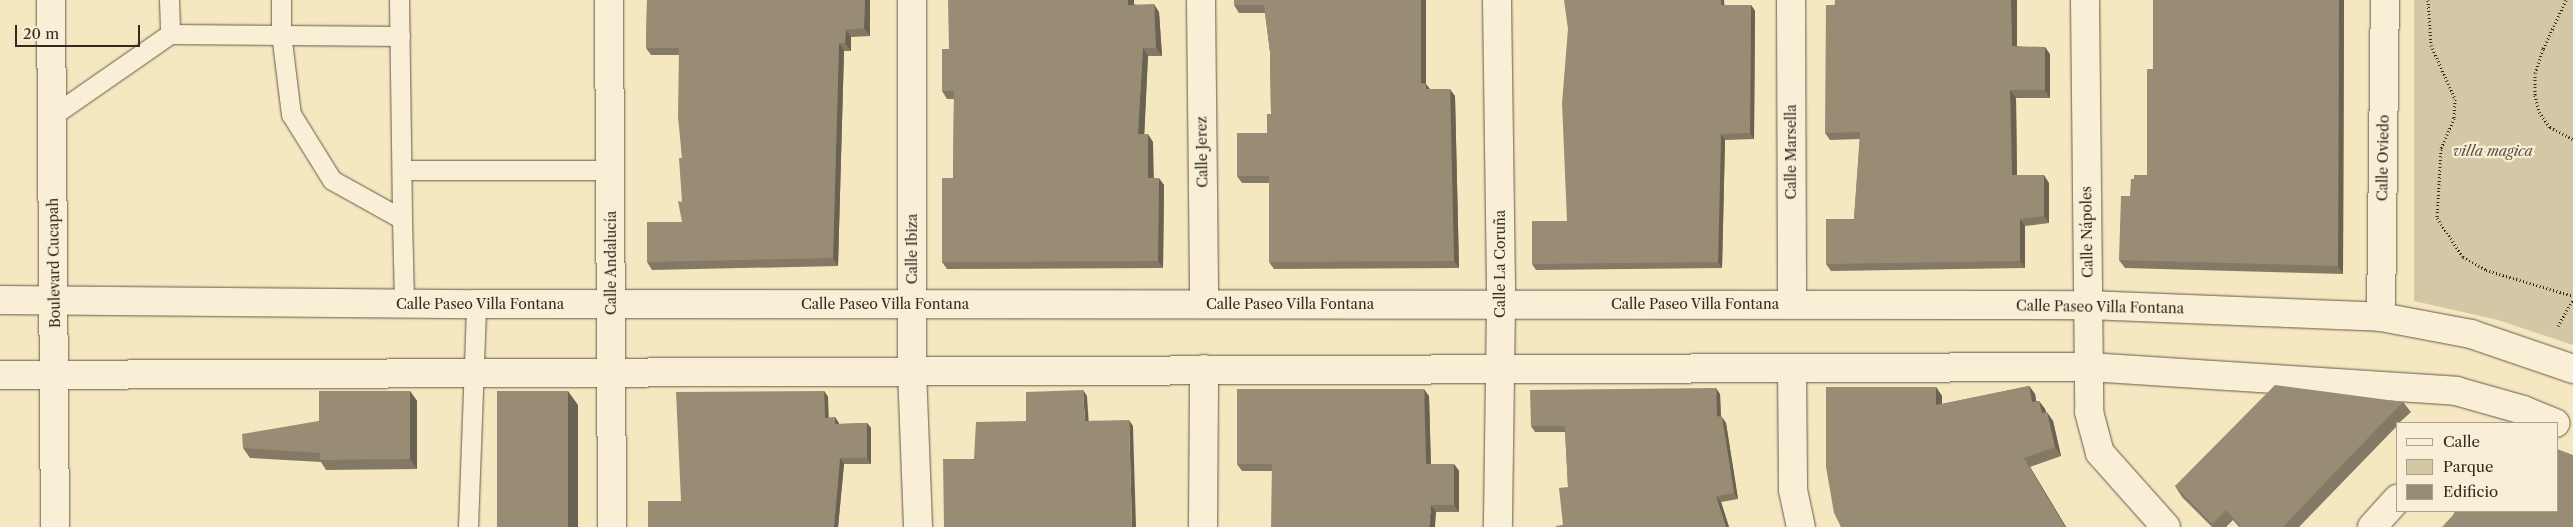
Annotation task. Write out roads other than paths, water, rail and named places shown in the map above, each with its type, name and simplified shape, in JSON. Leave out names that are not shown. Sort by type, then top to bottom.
[{"type":"street","name":"Boulevard Cucapah","points":[[51,0],[56,376],[55,527]]},
{"type":"street","name":"Calle Andalucía","points":[[609,0],[612,527]]},
{"type":"street","name":"Calle Ibiza","points":[[912,0],[912,370],[918,527]]},
{"type":"street","name":"Calle Jerez","points":[[1201,0],[1204,304]]},
{"type":"street","name":"Calle La Coruña","points":[[1498,0],[1500,304],[1498,527]]},
{"type":"street","name":"Calle Marsella","points":[[1791,0],[1792,304]]},
{"type":"street","name":"Calle Nápoles","points":[[2084,0],[2089,412],[2100,453],[2166,527]]},
{"type":"street","name":"Calle Oviedo","points":[[2381,317],[2385,0]]},
{"type":"street","name":"Calle Paseo Villa Fontana","points":[[0,300],[404,304],[2088,305],[2381,317],[2471,334],[2573,369]]},
{"type":"street","points":[[0,375],[476,374],[611,371],[2088,367],[2456,391],[2523,410],[2551,422]]},
{"type":"street","points":[[1792,368],[1793,490],[1801,527]]},
{"type":"street","points":[[1203,527],[1204,369]]},
{"type":"street","points":[[2558,425],[2573,431]]},
{"type":"street","points":[[2372,527],[2396,499]]},
{"type":"lane","points":[[169,0],[170,34]]},
{"type":"lane","points":[[281,0],[281,33],[291,114],[332,180],[402,219]]},
{"type":"lane","points":[[399,0],[404,304]]},
{"type":"lane","points":[[52,116],[170,34],[281,33],[400,36]]},
{"type":"lane","points":[[402,170],[611,170]]},
{"type":"lane","points":[[468,527],[476,374],[476,304]]},
{"type":"park label","name":"villa magica","points":[[2493,151]]}]
